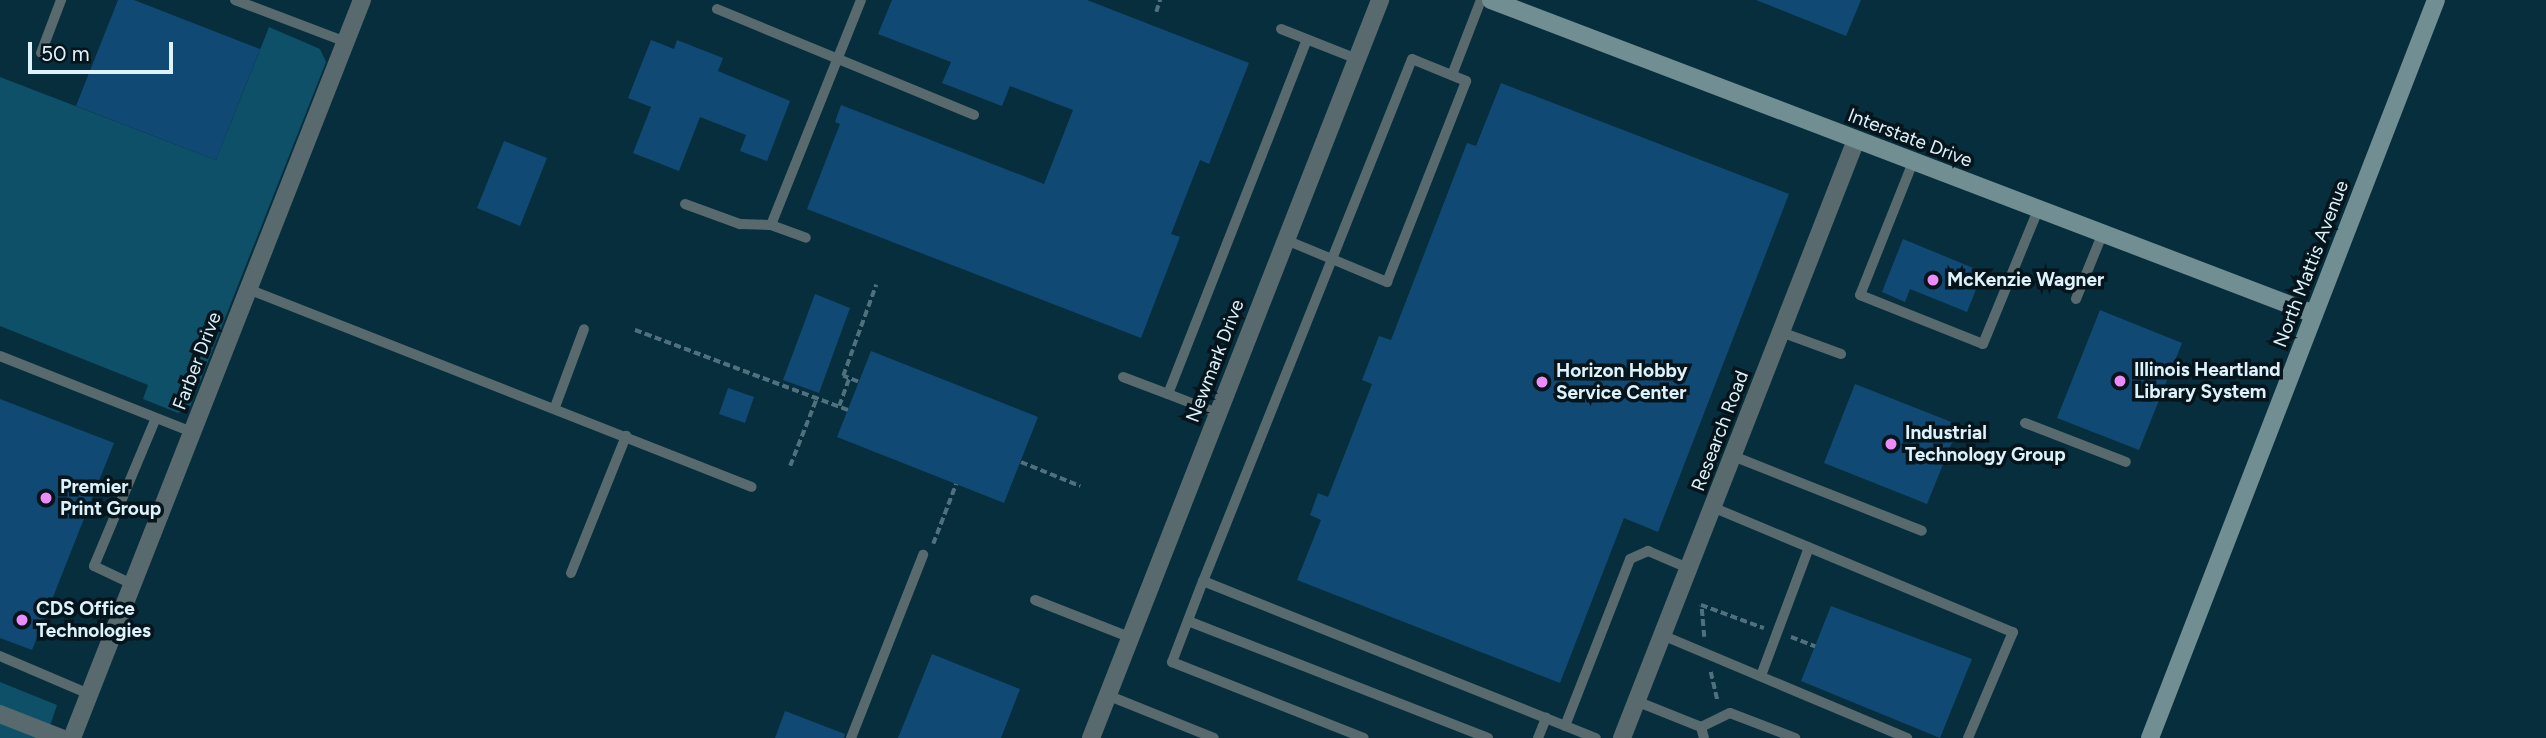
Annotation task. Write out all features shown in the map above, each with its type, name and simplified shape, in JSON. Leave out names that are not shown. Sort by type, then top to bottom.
[{"type":"main road","name":"Interstate Drive","points":[[1491,0],[2314,314]]},
{"type":"main road","name":"North Mattis Avenue","points":[[2150,738],[2436,0]]},
{"type":"street","name":"Farber Drive","points":[[72,738],[362,0]]},
{"type":"street","name":"Newmark Drive","points":[[1091,738],[1380,0]]},
{"type":"street","name":"Research Road","points":[[1622,738],[1856,140]]},
{"type":"street","points":[[0,714],[61,738]]},
{"type":"lane","points":[[41,53],[61,0]]},
{"type":"lane","points":[[235,0],[345,42]]},
{"type":"lane","points":[[771,225],[860,0]]},
{"type":"lane","points":[[1452,75],[1481,0]]},
{"type":"lane","points":[[717,9],[974,115]]},
{"type":"lane","points":[[1281,29],[1357,59]]},
{"type":"lane","points":[[1168,394],[1307,40]]},
{"type":"lane","points":[[1286,240],[1332,259],[1387,282],[1466,80],[1412,59],[1332,259],[1203,581],[1188,621],[1171,662],[1364,738]]},
{"type":"lane","points":[[1913,162],[1860,295],[1983,344],[2038,210]]},
{"type":"lane","points":[[685,204],[740,224],[771,225],[806,238]]},
{"type":"lane","points":[[2076,299],[2102,235]]},
{"type":"lane","points":[[248,289],[555,407],[752,487]]},
{"type":"lane","points":[[555,407],[584,329]]},
{"type":"lane","points":[[1781,332],[1841,354]]},
{"type":"lane","points":[[0,356],[192,432]]},
{"type":"lane","points":[[1123,377],[1217,414]]},
{"type":"lane","points":[[132,584],[94,566],[156,418]]},
{"type":"lane","points":[[2025,423],[2126,462]]},
{"type":"lane","points":[[571,573],[626,436]]},
{"type":"lane","points":[[1732,456],[1922,531]]},
{"type":"lane","points":[[1712,507],[2013,632],[1968,738]]},
{"type":"lane","points":[[1762,673],[1809,547]]},
{"type":"lane","points":[[1565,726],[1630,559],[1648,551],[1688,568]]},
{"type":"lane","points":[[851,738],[925,556]]},
{"type":"lane","points":[[1203,581],[1595,738]]},
{"type":"lane","points":[[1035,600],[1129,637]]},
{"type":"lane","points":[[1188,621],[1488,738]]},
{"type":"lane","points":[[1662,635],[1762,673],[1786,691],[1907,738]]},
{"type":"lane","points":[[0,656],[89,694]]},
{"type":"lane","points":[[1107,695],[1214,738]]},
{"type":"lane","points":[[1636,701],[1701,727],[1730,713],[1795,738]]},
{"type":"lane","points":[[1538,738],[1546,718]]},
{"type":"lane","points":[[1701,727],[1704,738]]},
{"type":"path","points":[[1156,12],[1160,0]]},
{"type":"path","points":[[859,382],[843,376],[876,285]]},
{"type":"path","points":[[635,330],[848,410]]},
{"type":"path","points":[[839,406],[849,378]]},
{"type":"path","points":[[790,466],[816,400]]},
{"type":"path","points":[[1021,463],[1080,486]]},
{"type":"path","points":[[925,556],[956,484]]},
{"type":"path","points":[[1692,602],[1815,646]]},
{"type":"path","points":[[1701,605],[1698,615],[1722,717]]},
{"type":"shaded area","points":[[269,27],[320,49],[326,62],[190,407],[178,413],[143,399],[148,385],[0,326],[0,77],[216,160]]},
{"type":"shaded area","points":[[0,682],[57,705],[46,738],[0,738]]},
{"type":"building","points":[[118,0],[134,0],[260,49],[216,160],[76,106]]},
{"type":"building","points":[[892,0],[1087,0],[1249,63],[1209,164],[1200,160],[1171,234],[1180,237],[1141,338],[807,209],[840,124],[835,122],[841,105],[1044,184],[1073,110],[1010,86],[1002,106],[942,83],[951,62],[878,34]]},
{"type":"building","points":[[1756,0],[1861,0],[1846,36]]},
{"type":"building","points":[[651,40],[674,49],[677,40],[723,58],[718,71],[790,101],[767,161],[740,151],[746,135],[700,117],[679,171],[633,153],[651,107],[628,98]]},
{"type":"building","name":"Horizon Hobby Service Center","points":[[1501,83],[1789,194],[1658,532],[1624,518],[1560,683],[1297,580],[1321,520],[1310,515],[1318,493],[1328,497],[1372,384],[1362,380],[1379,336],[1391,340],[1467,143],[1476,146]]},
{"type":"building","points":[[504,141],[547,158],[520,226],[477,208]]},
{"type":"building","name":"McKenzie Wagner","points":[[1903,239],[1983,272],[1967,312],[1910,289],[1905,302],[1882,292]]},
{"type":"building","points":[[815,294],[850,308],[819,393],[783,380]]},
{"type":"building","name":"Illinois Heartland Library System","points":[[2100,310],[2182,343],[2139,450],[2057,418]]},
{"type":"building","points":[[871,351],[1038,417],[1004,503],[837,437]]},
{"type":"building","name":"Industrial Technology Group","points":[[1855,384],[1959,425],[1927,504],[1824,463]]},
{"type":"building","points":[[728,388],[754,397],[745,423],[719,414]]},
{"type":"building","name":"Premier Print Group","points":[[0,399],[114,443],[32,650],[0,638]]},
{"type":"building","points":[[1831,606],[1972,659],[1940,738],[1801,681]]},
{"type":"building","points":[[932,654],[1020,689],[1001,738],[898,738]]},
{"type":"building","points":[[785,711],[845,734],[844,738],[775,738]]},
{"type":"place","name":"McKenzie Wagner","points":[[1933,280]]},
{"type":"place","name":"Illinois Heartland Library System","points":[[2120,381]]},
{"type":"place","name":"Horizon Hobby Service Center","points":[[1542,382]]},
{"type":"place","name":"Industrial Technology Group","points":[[1891,444]]},
{"type":"place","name":"Premier Print Group","points":[[46,498]]},
{"type":"place","name":"CDS Office Technologies","points":[[22,620]]}]
